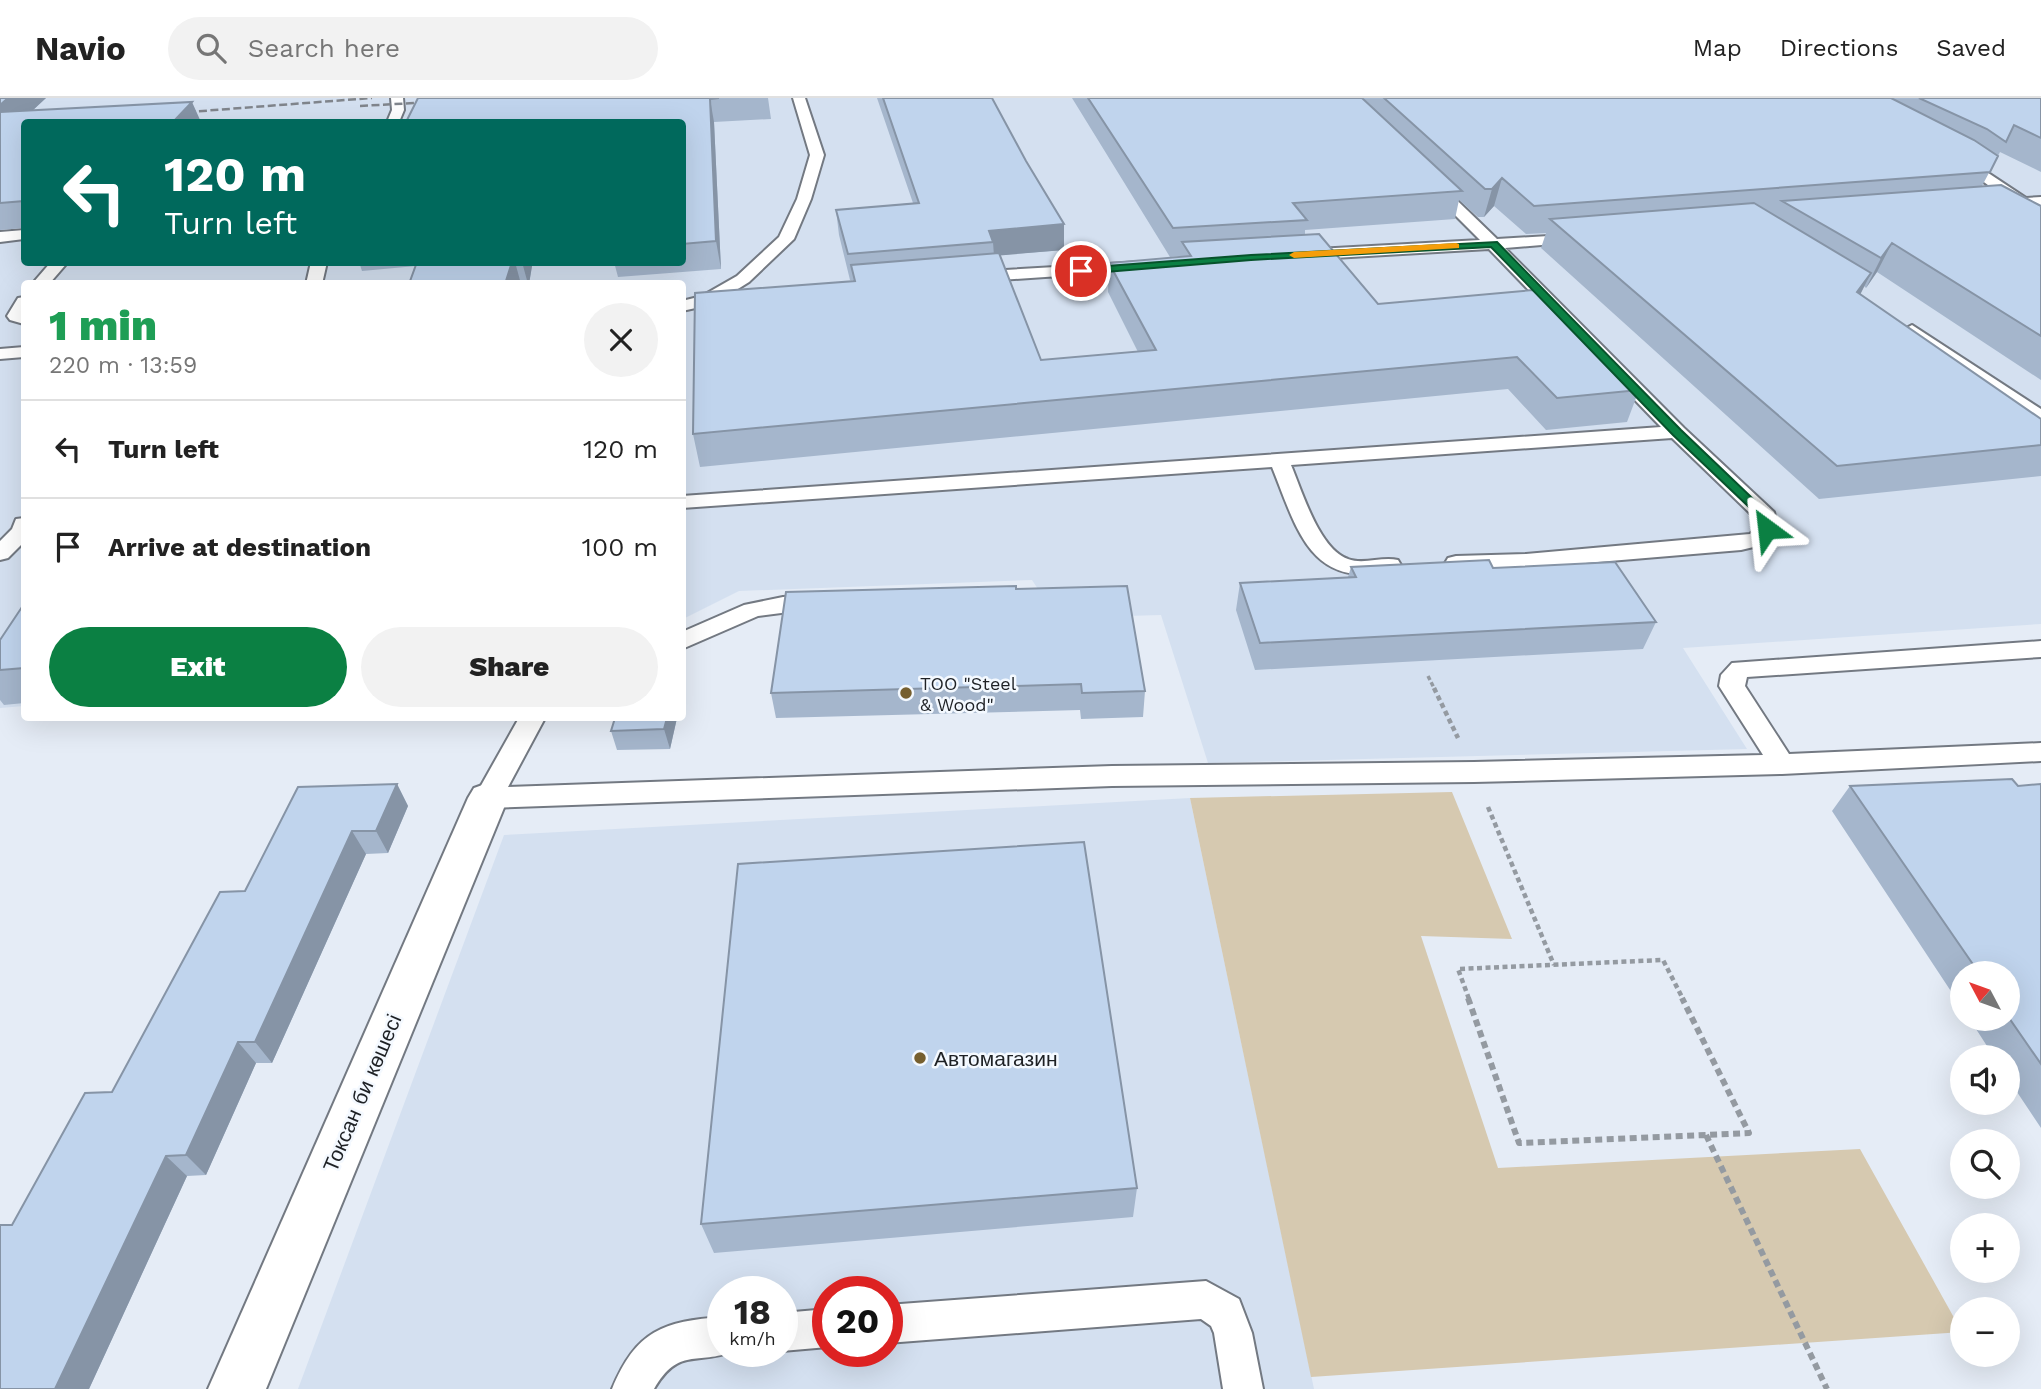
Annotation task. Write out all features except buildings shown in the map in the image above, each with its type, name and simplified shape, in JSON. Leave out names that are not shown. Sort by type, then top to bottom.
[{"type":"street","name":"Токсан би көшесі","points":[[237,1389],[488,798]]},
{"type":"lane","points":[[394,119],[398,110],[397,98]]},
{"type":"lane","points":[[708,300],[744,279],[786,239],[804,199],[817,155],[799,98]]},
{"type":"lane","points":[[1945,150],[2032,202],[2041,211]]},
{"type":"lane","points":[[1421,174],[1677,432],[1766,517],[1767,529],[1758,539],[1741,543],[1646,553],[1526,561],[1441,563]]},
{"type":"lane","points":[[1984,206],[2032,202]]},
{"type":"lane","points":[[0,237],[21,235]]},
{"type":"lane","points":[[1278,256],[1493,244],[1595,235]]},
{"type":"lane","points":[[954,278],[1159,265]]},
{"type":"lane","points":[[44,280],[57,266]]},
{"type":"lane","points":[[686,305],[749,296]]},
{"type":"lane","points":[[1896,319],[2041,418]]},
{"type":"lane","points":[[0,327],[21,325]]},
{"type":"lane","points":[[3,354],[21,352]]},
{"type":"lane","points":[[686,502],[1677,432]]},
{"type":"lane","points":[[1279,460],[1307,523],[1329,558],[1353,566],[1405,565]]},
{"type":"lane","points":[[0,554],[21,533]]},
{"type":"lane","points":[[686,639],[752,610],[783,604],[846,601]]},
{"type":"lane","points":[[1782,764],[1732,686],[1733,675],[1741,669],[2041,649]]},
{"type":"lane","points":[[488,798],[530,721]]},
{"type":"lane","points":[[488,798],[1112,776],[1474,772],[1782,764],[2041,751]]},
{"type":"lane","points":[[903,1323],[1206,1300],[1226,1313],[1234,1333],[1243,1389]]},
{"type":"lane","points":[[632,1389],[651,1357],[683,1339],[707,1337]]},
{"type":"path","points":[[1428,676],[1474,772],[1554,965]]},
{"type":"path","points":[[1663,960],[1749,1133],[1706,1135],[1520,1143],[1458,969],[1663,960]]},
{"type":"path","points":[[1706,1135],[1826,1389]]},
{"type":"shaded area","points":[[0,98],[2041,98],[2041,624],[1683,648],[1747,749],[1208,763],[1161,615],[1057,618],[1032,580],[739,591],[686,618],[686,280],[21,280],[21,706],[0,708]]},
{"type":"shaded area","points":[[1452,792],[1512,939],[1421,936],[1498,1168],[1860,1149],[1950,1310],[1950,1333],[1311,1377],[1190,798]]},
{"type":"shaded area","points":[[1190,798],[1314,1389],[298,1389],[504,835]]},
{"type":"railway","points":[[176,113],[372,98]]},
{"type":"railway","points":[[360,106],[433,102]]},
{"type":"slow traffic","points":[[1294,255],[1456,246]]},
{"type":"place","name":"TOO \"Steel & Wood\"","points":[[906,693]]},
{"type":"place","name":"Автомагазин","points":[[920,1058]]},
{"type":"route","points":[[1081,271],[1251,257],[1493,244],[1677,432],[1755,505],[1766,517],[1767,529]]}]
